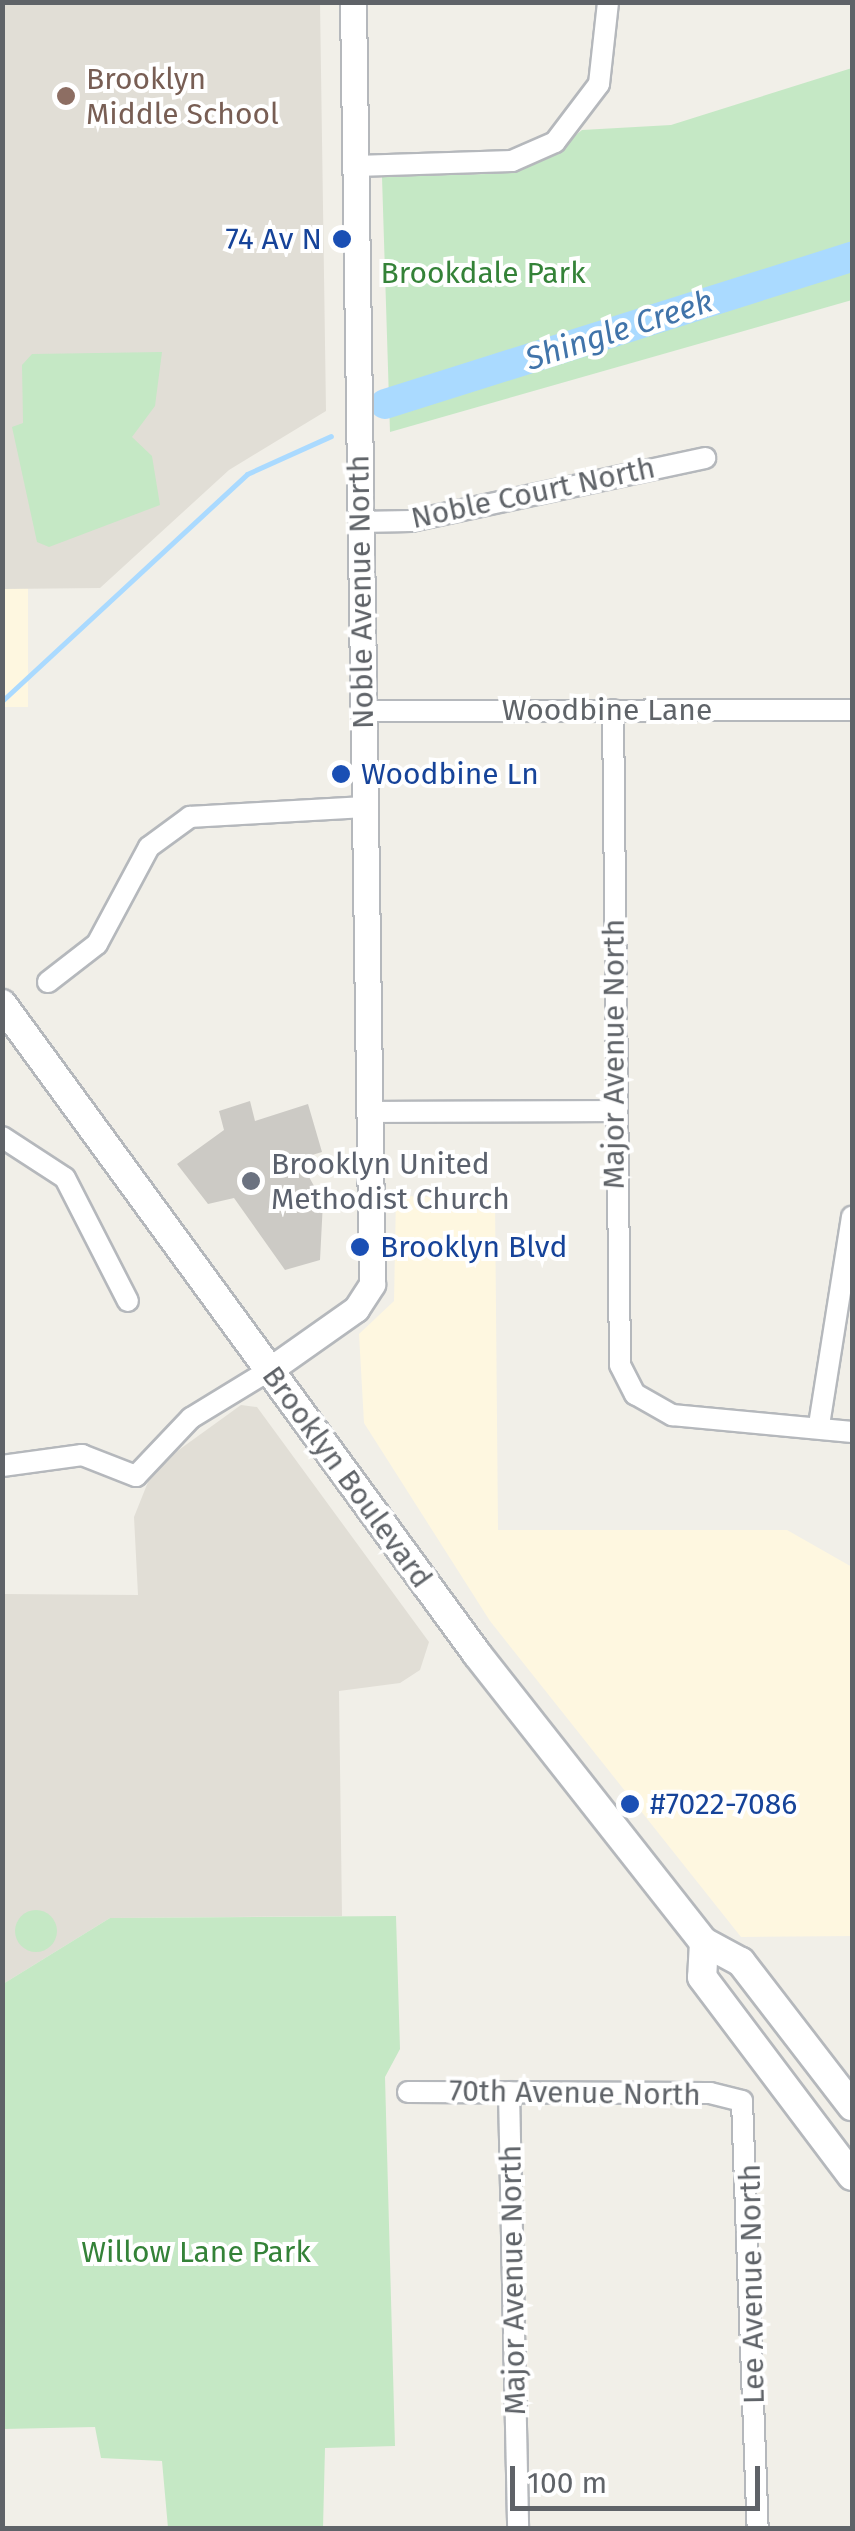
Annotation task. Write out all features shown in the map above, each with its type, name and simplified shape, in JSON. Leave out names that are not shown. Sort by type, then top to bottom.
[{"type":"main road","name":"Brooklyn Boulevard","points":[[3,1005],[268,1371],[704,1942],[741,1962],[852,2106]]},
{"type":"main road","name":"Brooklyn Boulevard","points":[[704,1942],[702,1978],[851,2171]]},
{"type":"street","name":"Noble Avenue North","points":[[268,1371],[368,1296],[370,1112],[353,2]]},
{"type":"street","points":[[356,166],[512,161],[573,126],[606,61],[608,2]]},
{"type":"street","name":"Noble Court North","points":[[359,522],[465,511],[705,458]]},
{"type":"street","name":"Major Avenue North","points":[[614,710],[613,1110],[618,1349],[634,1394],[672,1415],[819,1426]]},
{"type":"street","name":"Woodbine Lane","points":[[362,711],[852,710]]},
{"type":"street","points":[[48,982],[97,944],[149,847],[190,817],[364,808]]},
{"type":"street","points":[[370,1112],[613,1110]]},
{"type":"street","points":[[2,1136],[65,1178],[128,1301]]},
{"type":"street","points":[[852,1216],[819,1426],[852,1432]]},
{"type":"street","points":[[2,1466],[82,1455],[136,1476],[191,1418],[268,1371]]},
{"type":"street","name":"70th Avenue North","points":[[408,2092],[710,2093],[742,2101]]},
{"type":"street","name":"Major Avenue North","points":[[509,2092],[518,2528]]},
{"type":"street","name":"Lee Avenue North","points":[[742,2101],[758,2528]]},
{"type":"shaded area","points":[[2,3],[320,3],[326,411],[229,470],[100,588],[3,589]]},
{"type":"shaded area","points":[[2,588],[28,588],[28,707],[2,707]]},
{"type":"shaded area","points":[[396,1196],[495,1198],[498,1530],[787,1530],[852,1567],[852,1936],[741,1937],[490,1621],[364,1423],[359,1334],[394,1301]]},
{"type":"shaded area","points":[[241,1405],[257,1407],[429,1642],[420,1670],[400,1683],[339,1691],[342,1916],[110,1918],[3,1984],[3,1594],[138,1595],[134,1517],[148,1482],[169,1457]]},
{"type":"green space","name":"Brookdale Park","points":[[852,68],[852,300],[390,432],[382,177],[486,174],[547,158],[582,130],[671,125]]},
{"type":"green space","points":[[162,352],[155,406],[132,437],[152,456],[160,505],[49,547],[37,542],[12,427],[23,423],[22,365],[32,354]]},
{"type":"green space","points":[[36,1910],[51,1916],[57,1931],[51,1946],[36,1952],[21,1946],[15,1931],[21,1916]]},
{"type":"green space","name":"Willow Lane Park","points":[[396,1916],[400,2049],[385,2077],[395,2446],[325,2448],[323,2528],[168,2528],[162,2461],[101,2458],[95,2427],[3,2429],[3,1984],[110,1918]]},
{"type":"building","name":"Brooklyn United Methodist Church","points":[[250,1101],[255,1121],[308,1104],[322,1152],[299,1159],[323,1202],[320,1260],[285,1270],[234,1198],[208,1204],[177,1164],[224,1130],[219,1111]]},
{"type":"waterway","name":"Shingle Creek","points":[[385,404],[852,257]]},
{"type":"waterway","name":"Shingle Creek","points":[[2,701],[247,474],[331,436]]},
{"type":"place","name":"Brooklyn Middle School","points":[[66,96]]},
{"type":"place","name":"74 Av N","points":[[342,239]]},
{"type":"place","name":"Woodbine Ln","points":[[341,774]]},
{"type":"place","name":"Brooklyn United Methodist Church","points":[[251,1181]]},
{"type":"place","name":"Brooklyn Blvd","points":[[360,1247]]},
{"type":"place","name":"#7022-7086","points":[[630,1804]]}]
